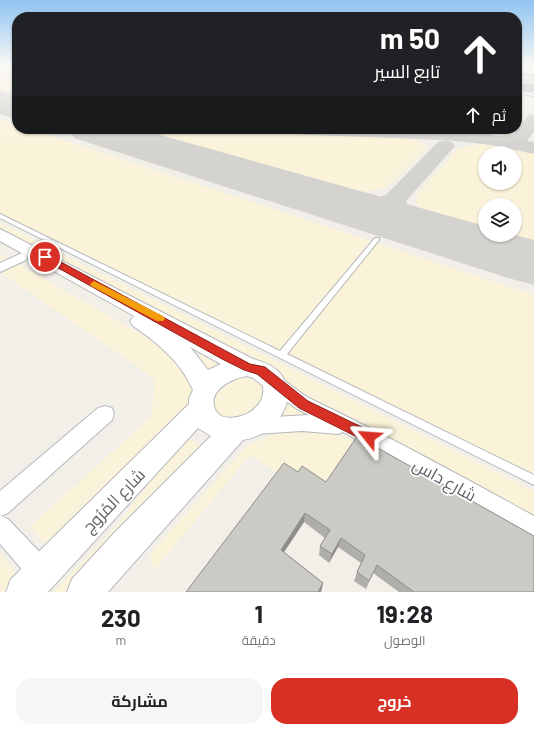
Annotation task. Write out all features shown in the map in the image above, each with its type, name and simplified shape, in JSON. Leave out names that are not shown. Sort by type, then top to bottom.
[{"type":"street","points":[[0,234],[247,367],[266,374],[275,383],[277,395],[266,416],[243,429],[128,544],[85,592]]},
{"type":"street","points":[[0,246],[129,314],[161,335],[178,348],[195,366],[210,423],[222,429],[243,429]]},
{"type":"street","points":[[0,268],[22,257]]},
{"type":"street","points":[[203,398],[212,381],[233,369],[247,367]]},
{"type":"street","name":"شارع داس","points":[[275,383],[304,404],[355,429],[534,528]]},
{"type":"street","name":"شارع المُرُوج","points":[[33,583],[203,398]]},
{"type":"street","points":[[0,506],[105,414]]},
{"type":"street","name":"شارع داس","points":[[243,429],[302,422],[355,429]]},
{"type":"street","points":[[0,527],[33,583]]},
{"type":"lane","points":[[522,93],[534,95]]},
{"type":"lane","points":[[0,216],[534,480]]},
{"type":"lane","points":[[281,355],[377,239]]},
{"type":"sand","points":[[0,119],[12,123],[12,134],[45,134],[534,295],[534,480],[0,216]]},
{"type":"sand","points":[[281,134],[397,136],[419,141],[425,145],[426,148],[387,187],[363,192],[158,135]]},
{"type":"sand","points":[[482,144],[492,146],[478,146],[478,190],[522,190],[522,152],[534,154],[534,241],[522,237],[522,198],[478,198],[478,225],[422,209],[416,200],[417,194],[459,148]]},
{"type":"sand","points":[[0,223],[534,491],[534,519],[0,237]]},
{"type":"sand","points":[[0,254],[180,356],[195,386],[188,402],[175,420],[53,553],[31,527],[1,553],[23,583],[14,592],[0,592],[0,553],[151,417],[155,379],[0,272]]},
{"type":"sand","points":[[197,349],[224,364],[206,372]]},
{"type":"sand","points":[[250,375],[265,387],[264,394],[257,408],[237,421],[216,415],[212,398],[216,392],[228,382]]},
{"type":"sand","points":[[287,398],[325,420],[279,418]]},
{"type":"sand","points":[[290,431],[331,434],[354,440],[325,488],[293,468],[277,473],[250,455],[154,570],[150,554],[247,446],[270,435]]},
{"type":"sand","points":[[186,436],[206,450],[76,592],[54,592],[112,531]]},
{"type":"building","points":[[358,435],[362,439],[534,536],[534,592],[414,592],[377,565],[369,581],[357,572],[365,555],[341,538],[332,554],[320,546],[330,530],[305,513],[281,550],[323,583],[318,592],[186,592],[284,463],[298,472],[302,466],[326,482]]},
{"type":"taxiway","points":[[499,141],[518,140],[534,119]]},
{"type":"taxiway","points":[[121,134],[130,141]]},
{"type":"taxiway","points":[[436,134],[491,140]]},
{"type":"taxiway","points":[[472,136],[491,140]]},
{"type":"taxiway","points":[[491,140],[534,148]]},
{"type":"taxiway","points":[[394,200],[445,146]]},
{"type":"taxiway","points":[[330,201],[356,206],[377,205],[394,200]]},
{"type":"taxiway","points":[[394,200],[398,213],[404,221],[426,230]]},
{"type":"runway","points":[[0,102],[12,106]]},
{"type":"runway","points":[[107,134],[534,263]]},
{"type":"slow traffic","points":[[94,284],[160,319]]},
{"type":"route","points":[[45,257],[247,367],[261,370],[294,398],[314,410],[369,437]]}]
